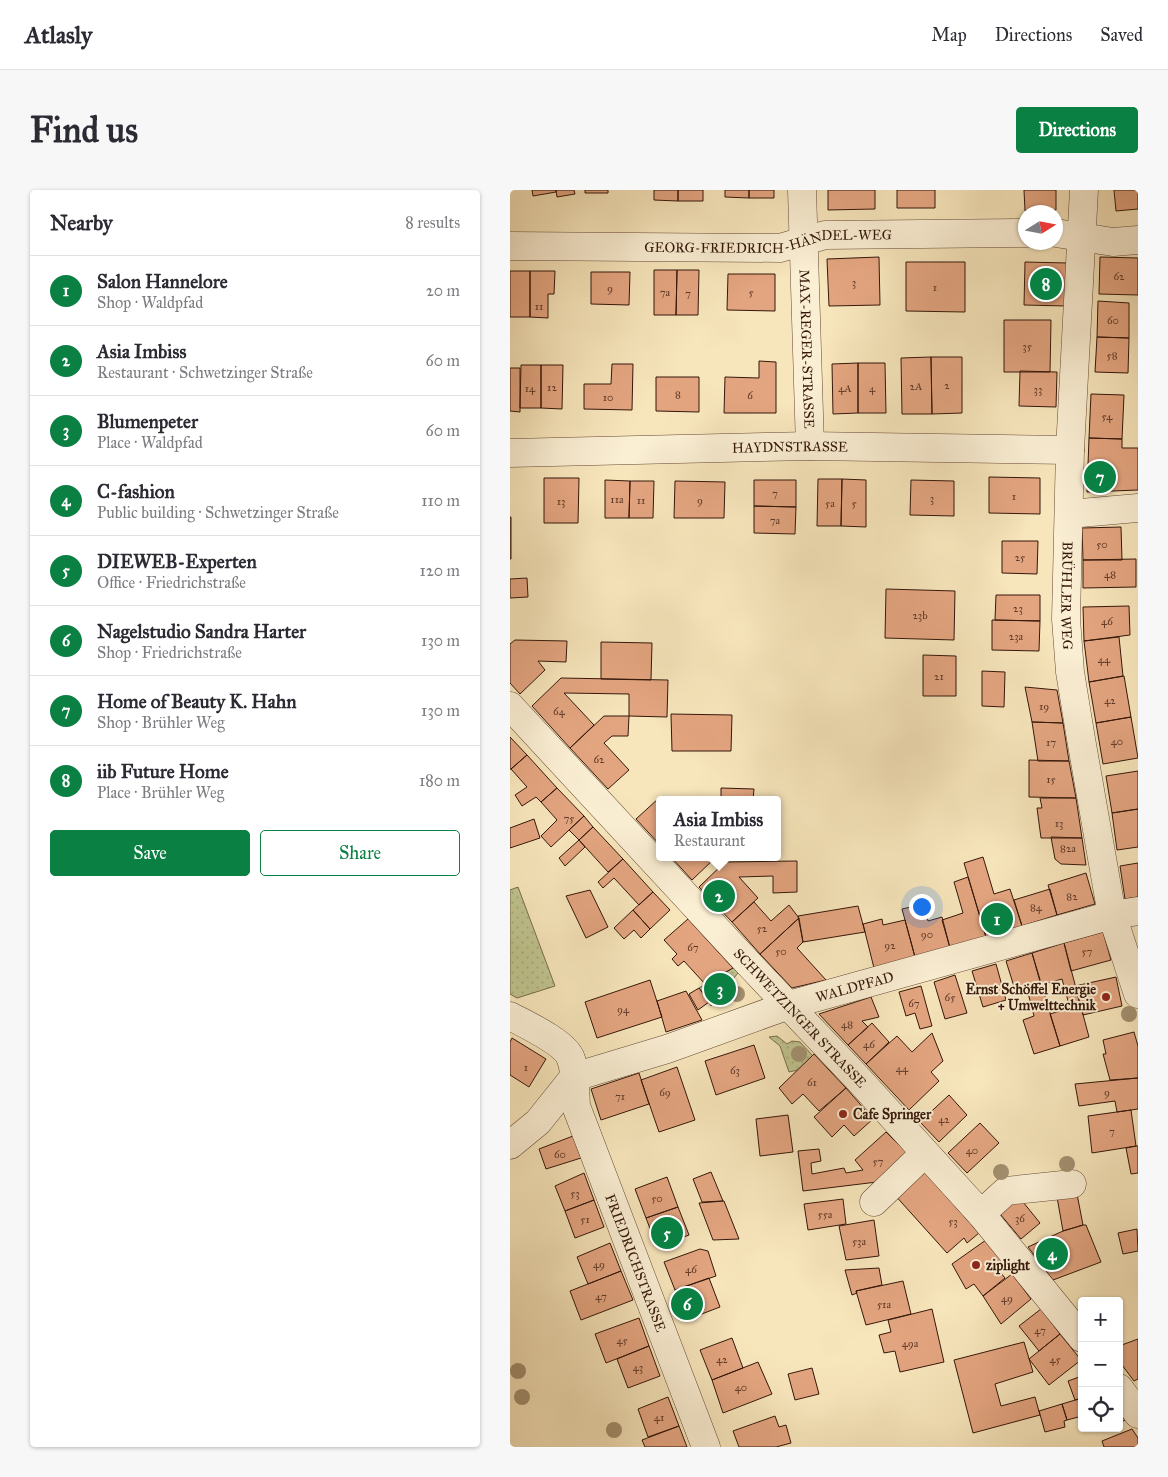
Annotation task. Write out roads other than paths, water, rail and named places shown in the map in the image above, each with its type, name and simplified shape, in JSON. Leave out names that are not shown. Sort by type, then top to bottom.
[{"type":"street","name":"MAX-REGER-STRASSE","points":[[802,190],[810,446]]},
{"type":"street","name":"BRÜHLER WEG","points":[[1084,190],[1070,450],[1065,589],[1066,619],[1069,662],[1080,739],[1125,913],[1138,994]]},
{"type":"street","name":"GEORG-FRIEDRICH-HÄNDEL-WEG","points":[[510,246],[780,248],[825,235],[1018,233]]},
{"type":"street","points":[[1063,234],[1114,242],[1138,240]]},
{"type":"street","name":"HAYDNSTRASSE","points":[[510,453],[810,446],[1070,450]]},
{"type":"street","points":[[1069,514],[1138,508]]},
{"type":"street","name":"SCHWETZINGER STRASSE","points":[[510,706],[925,1153],[980,1214],[1078,1333]]},
{"type":"street","name":"WALDPFAD","points":[[574,1077],[667,1048],[789,1005],[1125,913]]},
{"type":"street","name":"FRIEDRICHSTRASSE","points":[[510,1016],[561,1046],[570,1057],[574,1077],[576,1106],[706,1447]]},
{"type":"street","points":[[510,1145],[538,1122],[574,1077]]},
{"type":"street","points":[[874,1202],[925,1153]]},
{"type":"street","points":[[980,1214],[1006,1191],[1072,1184]]},
{"type":"street","points":[[1123,1393],[1138,1414]]},
{"type":"place","name":"iib Future Home","points":[[1046,284]]},
{"type":"place","name":"Home of Beauty K. Hahn","points":[[1100,477]]},
{"type":"place","name":"Asia Imbiss","points":[[719,896]]},
{"type":"place","name":"Salon Hannelore","points":[[997,919]]},
{"type":"place","name":"Blumenpeter","points":[[720,989]]},
{"type":"place","name":"Ernst Schöffel Energie + Umwelttechnik","points":[[1106,997]]},
{"type":"place","name":"Cafe Springer","points":[[843,1114]]},
{"type":"place","name":"DIEWEB-Experten","points":[[667,1233]]},
{"type":"place","name":"C-fashion","points":[[1052,1254]]},
{"type":"place","name":"ziplight","points":[[976,1265]]},
{"type":"place","name":"Nagelstudio Sandra Harter","points":[[687,1304]]}]
